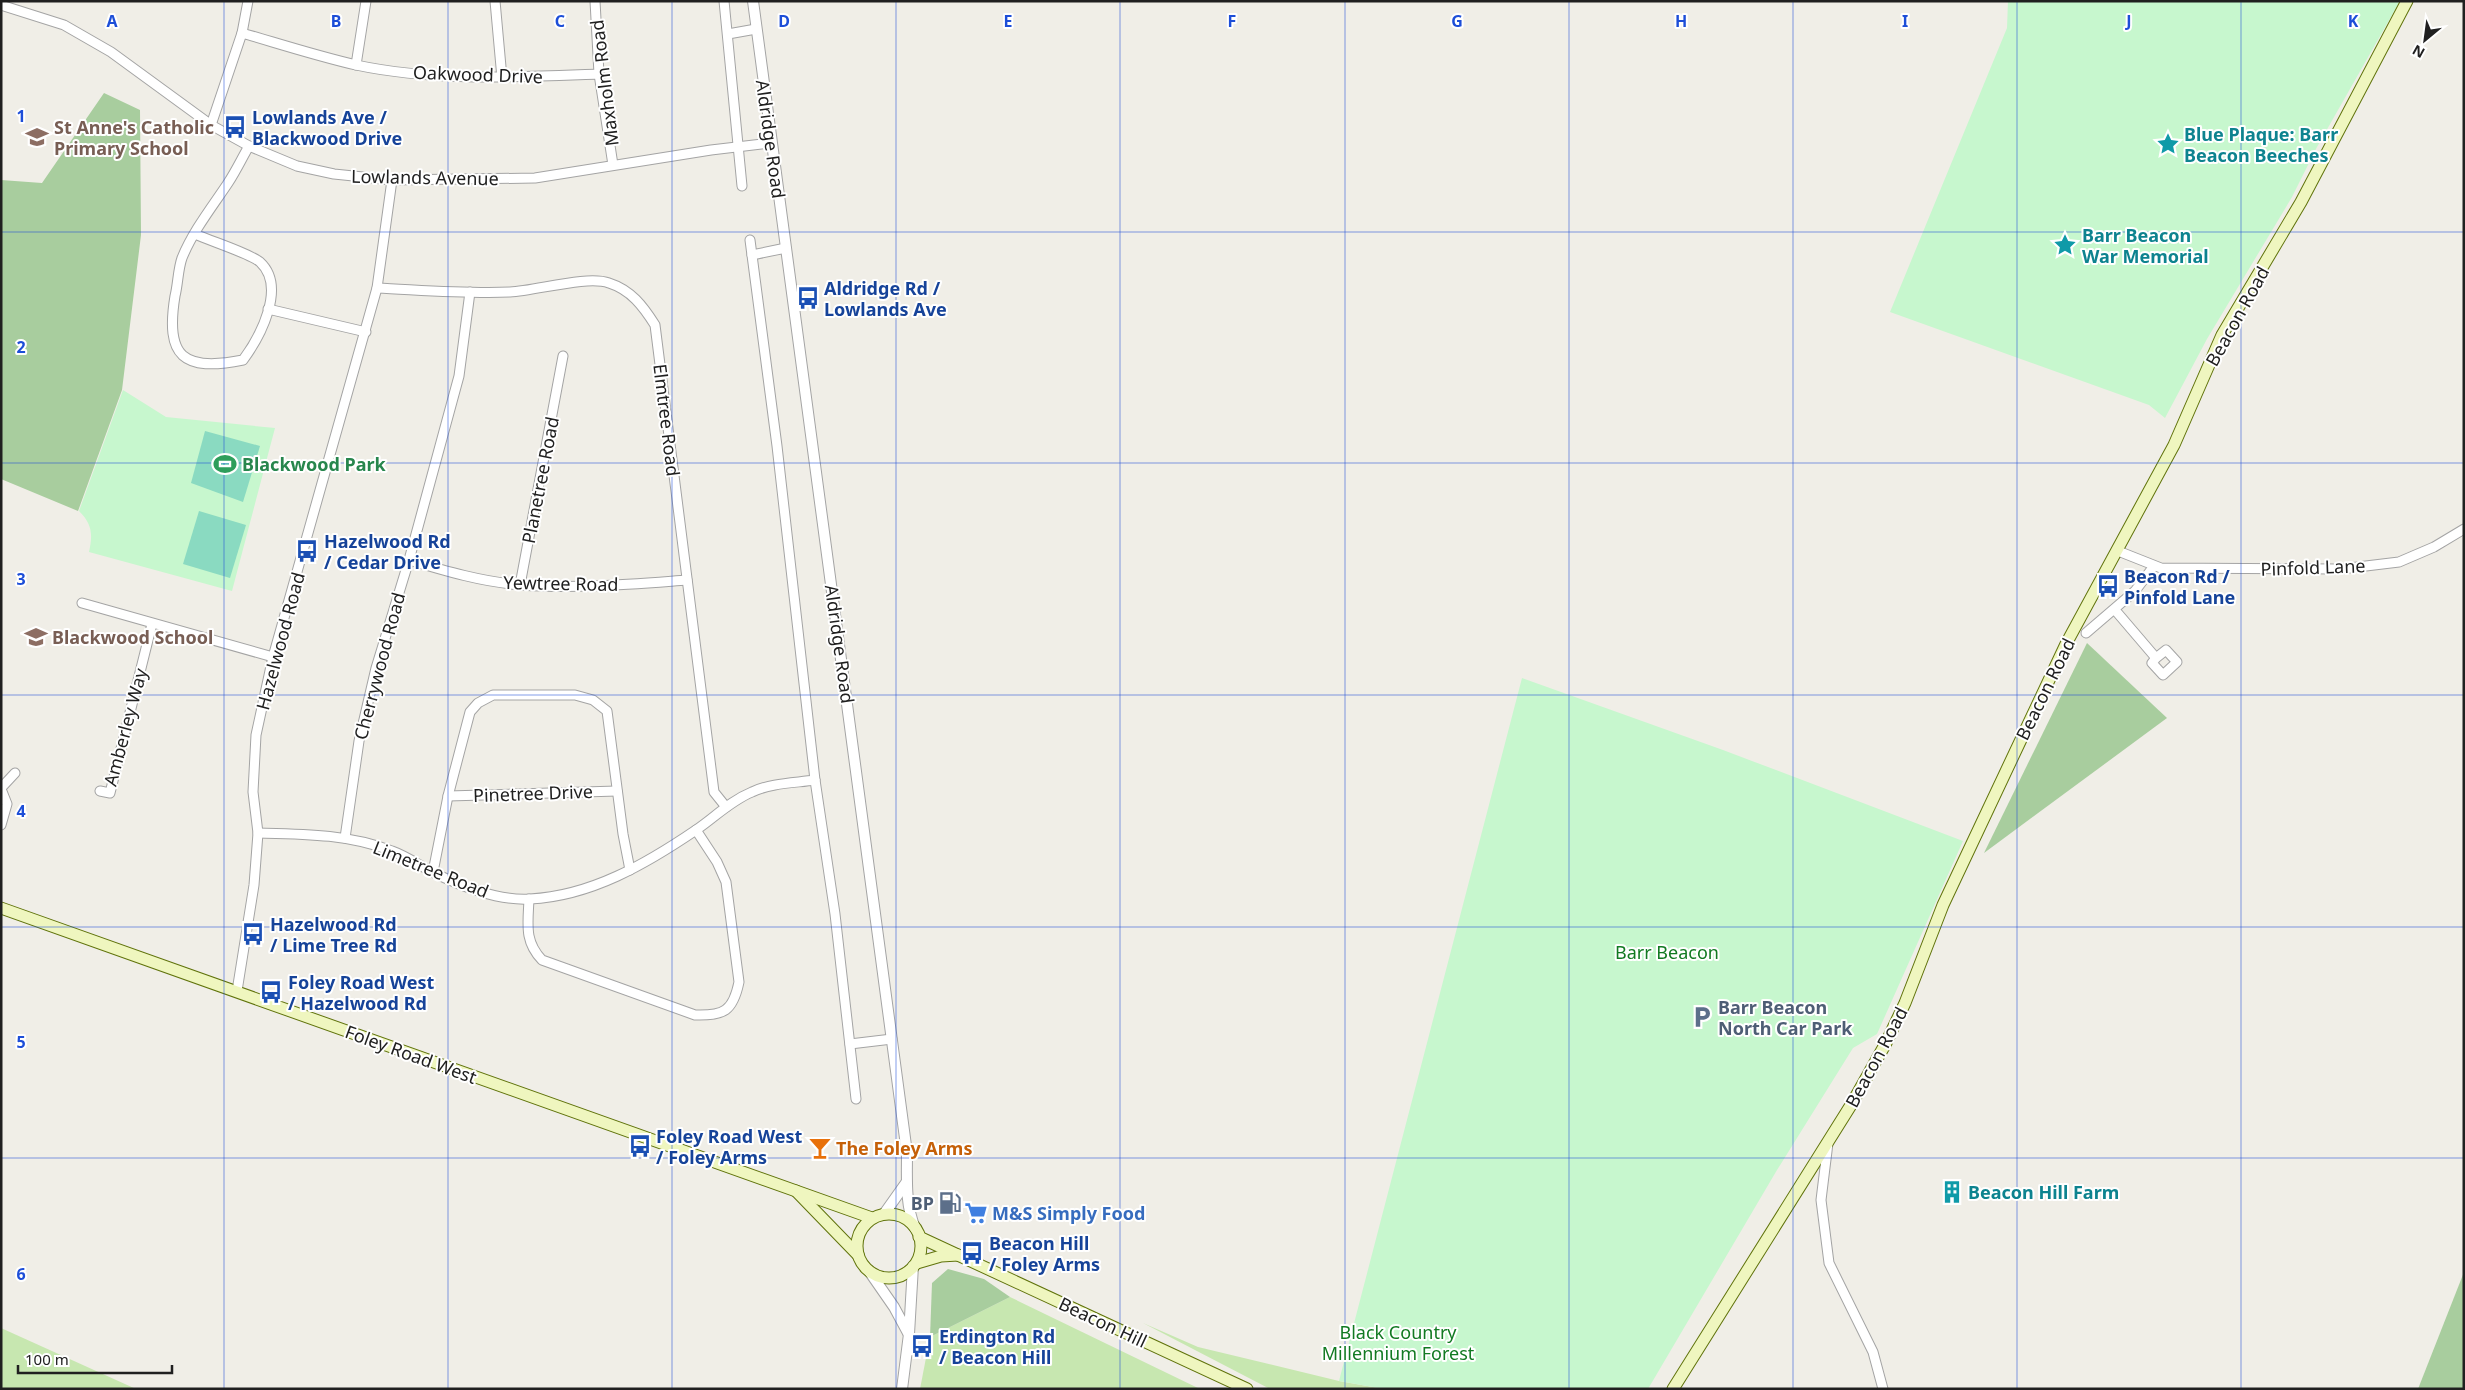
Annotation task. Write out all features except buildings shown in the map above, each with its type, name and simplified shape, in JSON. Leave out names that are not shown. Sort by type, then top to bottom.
[{"type":"main road","name":"Beacon Road","points":[[1674,1389],[1681,1374],[1828,1143],[1886,1043],[1905,1003],[1943,905],[2066,644],[2118,552],[2174,445],[2222,335],[2261,272],[2324,160],[2407,1]]},
{"type":"main road","name":"Foley Road West","points":[[1,908],[794,1188],[872,1218]]},
{"type":"main road","name":"Foley Road West","points":[[794,1188],[858,1255]]},
{"type":"main road","points":[[915,1265],[920,1250],[917,1232],[905,1218],[884,1214],[872,1218],[861,1230],[857,1239],[858,1255],[869,1271],[880,1276],[893,1278],[906,1273],[915,1265],[942,1256],[960,1255]]},
{"type":"main road","name":"Beacon Hill","points":[[917,1232],[960,1255],[1247,1389]]},
{"type":"main road","name":"Beacon Road","points":[[1666,1389],[1681,1374]]},
{"type":"street","points":[[211,125],[242,33],[248,1]]},
{"type":"street","points":[[356,65],[366,1]]},
{"type":"street","points":[[495,1],[502,78]]},
{"type":"street","name":"Maxholm Road","points":[[595,1],[599,74],[613,165]]},
{"type":"street","name":"Aldridge Road","points":[[724,1],[742,186]]},
{"type":"street","name":"Aldridge Road","points":[[753,1],[770,143],[855,754],[907,1153],[906,1183],[909,1214],[917,1232]]},
{"type":"street","name":"Lowlands Avenue","points":[[1,5],[64,25],[111,52],[211,125],[249,146],[298,166],[334,174],[392,180],[535,178],[770,143]]},
{"type":"street","points":[[728,34],[756,29]]},
{"type":"street","name":"Oakwood Drive","points":[[242,33],[356,65],[431,75],[502,78],[599,74]]},
{"type":"street","points":[[195,234],[259,261],[270,275],[272,292],[268,309],[258,340],[243,360],[219,365],[199,364],[187,360],[174,344],[172,317],[182,259],[195,234],[249,146]]},
{"type":"street","name":"Hazelwood Road","points":[[237,992],[254,885],[258,833],[253,792],[256,735],[273,657],[377,288],[392,180]]},
{"type":"street","points":[[750,240],[777,446],[815,780],[835,914],[856,1099]]},
{"type":"street","points":[[752,255],[786,248]]},
{"type":"street","name":"Elmtree Road","points":[[377,288],[511,292],[592,281],[607,282],[625,289],[646,310],[655,326],[714,792],[726,807]]},
{"type":"street","name":"Cherrywood Road","points":[[345,838],[359,741],[376,668],[409,560],[459,376],[470,292]]},
{"type":"street","points":[[268,309],[366,332]]},
{"type":"street","name":"Planetree Road","points":[[520,585],[564,376],[563,356]]},
{"type":"street","name":"Pinfold Lane","points":[[2118,552],[2161,568],[2255,570],[2350,568],[2399,562],[2434,547],[2464,529]]},
{"type":"street","name":"Yewtree Road","points":[[409,560],[444,571],[520,585],[630,584],[686,580]]},
{"type":"street","points":[[2086,633],[2135,591],[2154,566]]},
{"type":"street","points":[[82,603],[273,657]]},
{"type":"street","points":[[2114,610],[2156,658]]},
{"type":"street","name":"Amberley Way","points":[[100,791],[110,794],[152,624]]},
{"type":"street","points":[[433,872],[448,796],[470,712],[478,703],[492,696],[575,694],[593,700],[606,711],[630,870]]},
{"type":"street","points":[[1,825],[7,804],[1,788],[15,773]]},
{"type":"street","name":"Limetree Road","points":[[258,833],[345,838],[393,851],[433,872],[476,890],[499,896],[529,899],[596,886],[630,870],[696,830],[726,807],[752,791],[775,785],[815,780]]},
{"type":"street","name":"Pinetree Drive","points":[[448,796],[617,791]]},
{"type":"street","points":[[529,899],[528,933],[532,950],[542,960],[695,1015],[714,1016],[727,1010],[736,998],[739,982],[726,882],[717,862],[696,830]]},
{"type":"street","points":[[850,1044],[892,1039]]},
{"type":"street","points":[[1828,1143],[1821,1200],[1829,1263],[1873,1352],[1883,1389]]},
{"type":"street","points":[[884,1214],[906,1183]]},
{"type":"street","points":[[902,1389],[915,1265]]},
{"type":"street","points":[[869,1271],[894,1307],[909,1334]]},
{"type":"green space","points":[[2008,1],[2400,1],[2317,147],[2292,197],[2207,339],[2165,418],[2149,405],[1890,312],[2007,28]]},
{"type":"green space","points":[[104,93],[140,110],[141,235],[122,390],[78,511],[1,479],[1,180],[42,183]]},
{"type":"green space","name":"Blackwood Park","points":[[123,390],[166,417],[275,428],[232,591],[89,552],[91,540],[89,525],[79,511]]},
{"type":"green space","name":"Blackwood Park","points":[[205,431],[260,446],[243,502],[191,483]]},
{"type":"green space","points":[[199,511],[246,525],[230,578],[183,564]]},
{"type":"green space","points":[[2087,643],[2167,718],[1984,853]]},
{"type":"green space","name":"Barr Beacon","points":[[1522,678],[1723,750],[1963,841],[1877,1034],[1853,1048],[1777,1170],[1648,1389],[1384,1389],[1339,1381]]},
{"type":"green space","points":[[948,1269],[984,1279],[1010,1297],[930,1337],[932,1283]]},
{"type":"green space","points":[[2464,1272],[2464,1389],[2418,1389]]},
{"type":"green space","points":[[1010,1297],[1200,1389],[920,1389],[930,1337]]},
{"type":"green space","points":[[1143,1323],[1198,1347],[1339,1381],[1384,1389],[1270,1389]]},
{"type":"green space","points":[[1,1328],[136,1389],[1,1389]]},
{"type":"place","name":"Lowlands Ave / Blackwood Drive","points":[[235,127]]},
{"type":"place","name":"St Anne's Catholic Primary School","points":[[37,137]]},
{"type":"place","name":"Blue Plaque: Barr Beacon Beeches","points":[[2168,144]]},
{"type":"place","name":"Barr Beacon War Memorial","points":[[2065,245]]},
{"type":"place","name":"Aldridge Rd / Lowlands Ave","points":[[808,298]]},
{"type":"place","name":"Blackwood Park","points":[[225,464]]},
{"type":"place","name":"Hazelwood Rd / Cedar Drive","points":[[307,551]]},
{"type":"place","name":"Beacon Rd / Pinfold Lane","points":[[2108,586]]},
{"type":"place","name":"Blackwood School","points":[[36,637]]},
{"type":"place","name":"Hazelwood Rd / Lime Tree Rd","points":[[253,934]]},
{"type":"place","name":"Foley Road West / Hazelwood Rd","points":[[271,992]]},
{"type":"place","name":"Barr Beacon North Car Park","points":[[1702,1017]]},
{"type":"place","name":"Foley Road West / Foley Arms","points":[[640,1146]]},
{"type":"place","name":"The Foley Arms","points":[[820,1148]]},
{"type":"place","name":"Beacon Hill Farm","points":[[1952,1192]]},
{"type":"place","name":"BP","points":[[950,1203]]},
{"type":"place","name":"M&S Simply Food","points":[[976,1213]]},
{"type":"place","name":"Beacon Hill / Foley Arms","points":[[972,1253]]},
{"type":"place","name":"Erdington Rd / Beacon Hill","points":[[922,1346]]},
{"type":"park label","name":"Black Country Millennium Forest","points":[[1398,1342]]}]
